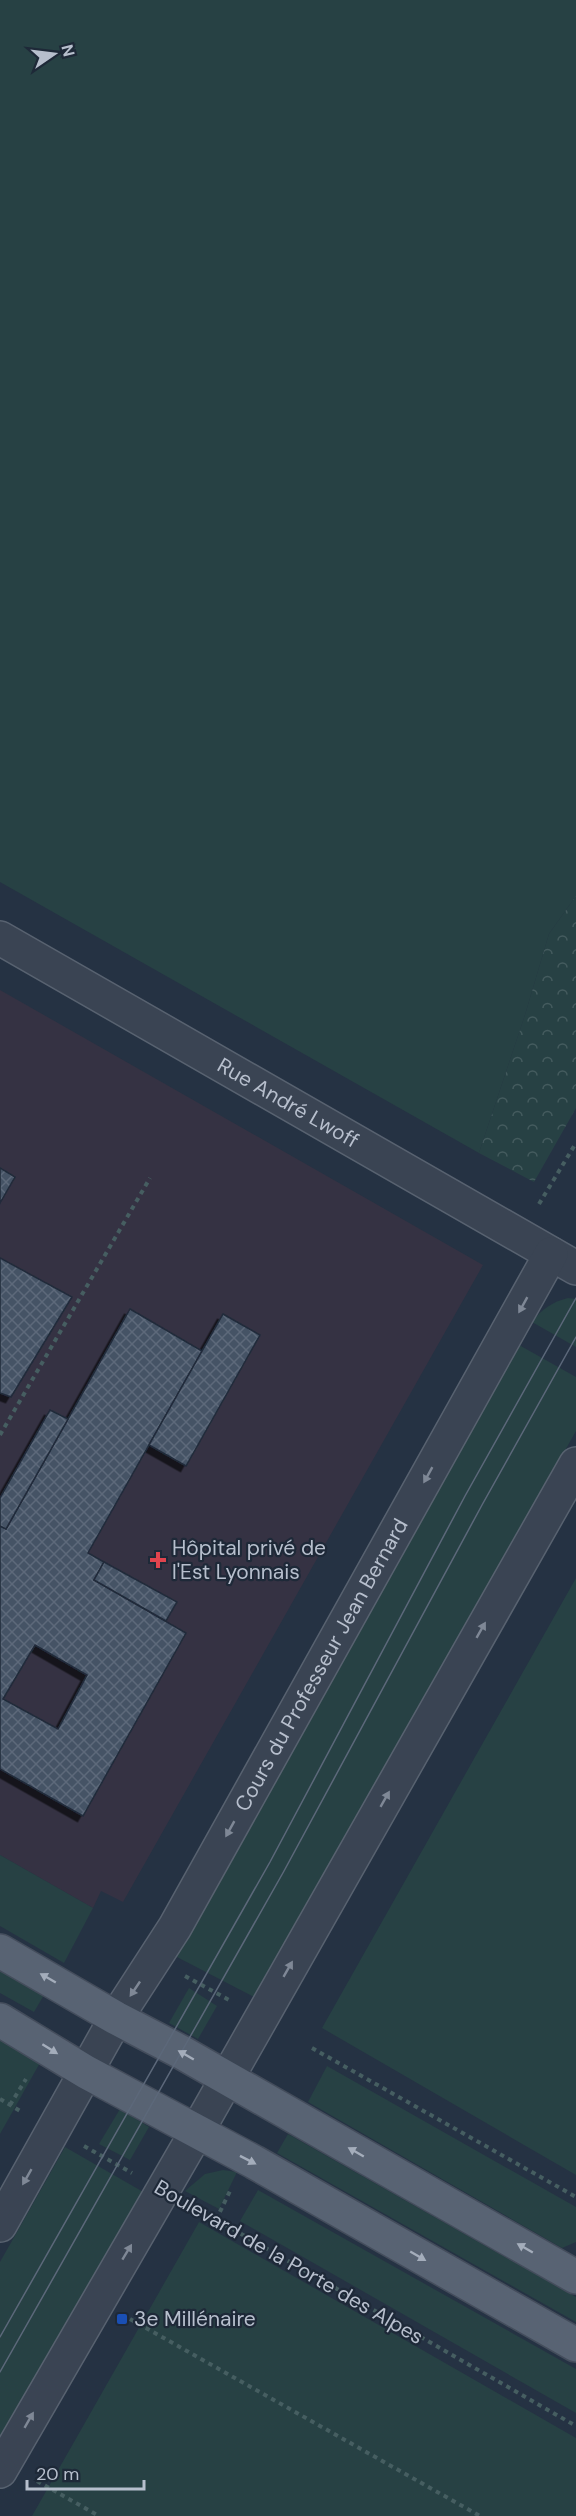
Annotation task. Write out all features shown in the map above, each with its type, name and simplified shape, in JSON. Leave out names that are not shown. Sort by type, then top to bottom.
[{"type":"main road","points":[[0,1951],[576,2277]]},
{"type":"main road","points":[[0,2020],[86,2072],[264,2168],[576,2345]]},
{"type":"street","name":"Rue André Lwoff","points":[[0,938],[564,1261]]},
{"type":"street","name":"Cours du Professeur Jean Bernard","points":[[0,2225],[116,2018],[155,1960],[564,1261]]},
{"type":"street","points":[[2,2467],[196,2133],[576,1464]]},
{"type":"path","points":[[519,1235],[576,1143]]},
{"type":"path","points":[[0,1435],[150,1178]]},
{"type":"path","points":[[155,1960],[216,1992],[259,2019]]},
{"type":"path","points":[[312,2048],[576,2197]]},
{"type":"path","name":"Boulevard de la Porte des Alpes","points":[[0,2099],[576,2426]]},
{"type":"path","points":[[98,2301],[480,2516]]},
{"type":"path","points":[[2,2467],[99,2516]]},
{"type":"shaded area","name":"Hôpital privé de l'Est Lyonnais","points":[[0,990],[483,1265],[123,1902],[101,1891],[93,1908],[0,1855]]},
{"type":"green space","points":[[0,0],[576,0],[576,896],[549,934],[525,1015],[479,1153],[0,882]]},
{"type":"green space","points":[[576,896],[576,1108],[534,1182],[479,1153],[525,1015],[549,934]]},
{"type":"green space","points":[[568,1298],[576,1299],[576,1347],[532,1322],[548,1307]]},
{"type":"green space","points":[[519,1345],[576,1377],[576,1431],[256,1998],[175,1956]]},
{"type":"green space","points":[[576,1578],[576,2175],[322,2028]]},
{"type":"green space","points":[[0,1855],[93,1908],[64,1963],[0,1926]]},
{"type":"green space","points":[[0,1970],[44,1995],[34,2012],[0,1993]]},
{"type":"green space","points":[[189,1988],[217,2006],[198,2039],[169,2023]]},
{"type":"green space","points":[[0,2038],[41,2061],[0,2134]]},
{"type":"green space","points":[[327,2066],[576,2207],[576,2242],[562,2248],[308,2102]]},
{"type":"green space","points":[[120,2109],[149,2127],[130,2160],[99,2144]]},
{"type":"green space","points":[[288,2134],[576,2297],[576,2322],[277,2153]]},
{"type":"green space","points":[[65,2147],[145,2193],[0,2448],[0,2262]]},
{"type":"green space","points":[[223,2170],[237,2172],[219,2209],[185,2191],[205,2174]]},
{"type":"green space","points":[[258,2190],[576,2369],[576,2413],[240,2221]]},
{"type":"green space","points":[[199,2222],[576,2438],[576,2516],[32,2516]]},
{"type":"building","points":[[0,1168],[15,1177],[0,1203]]},
{"type":"building","points":[[0,1258],[72,1297],[11,1397],[0,1393]]},
{"type":"building","points":[[130,1309],[202,1351],[88,1553],[104,1562],[94,1580],[186,1633],[83,1816],[0,1769],[0,1526],[6,1529]],"holes":[[[35,1645],[87,1675],[58,1729],[3,1699]]]},
{"type":"building","points":[[223,1314],[260,1335],[186,1466],[149,1445]]},
{"type":"building","points":[[50,1410],[68,1419],[6,1529],[0,1526],[0,1498]]},
{"type":"building","points":[[104,1562],[177,1602],[166,1621],[94,1580]]},
{"type":"tram line","points":[[0,2337],[270,1862],[465,1496],[576,1298]]},
{"type":"tram line","points":[[0,2372],[284,1871],[482,1505],[576,1337]]},
{"type":"place","name":"Hôpital privé de l'Est Lyonnais","points":[[158,1560]]},
{"type":"place","name":"3e Millénaire","points":[[122,2319]]}]
